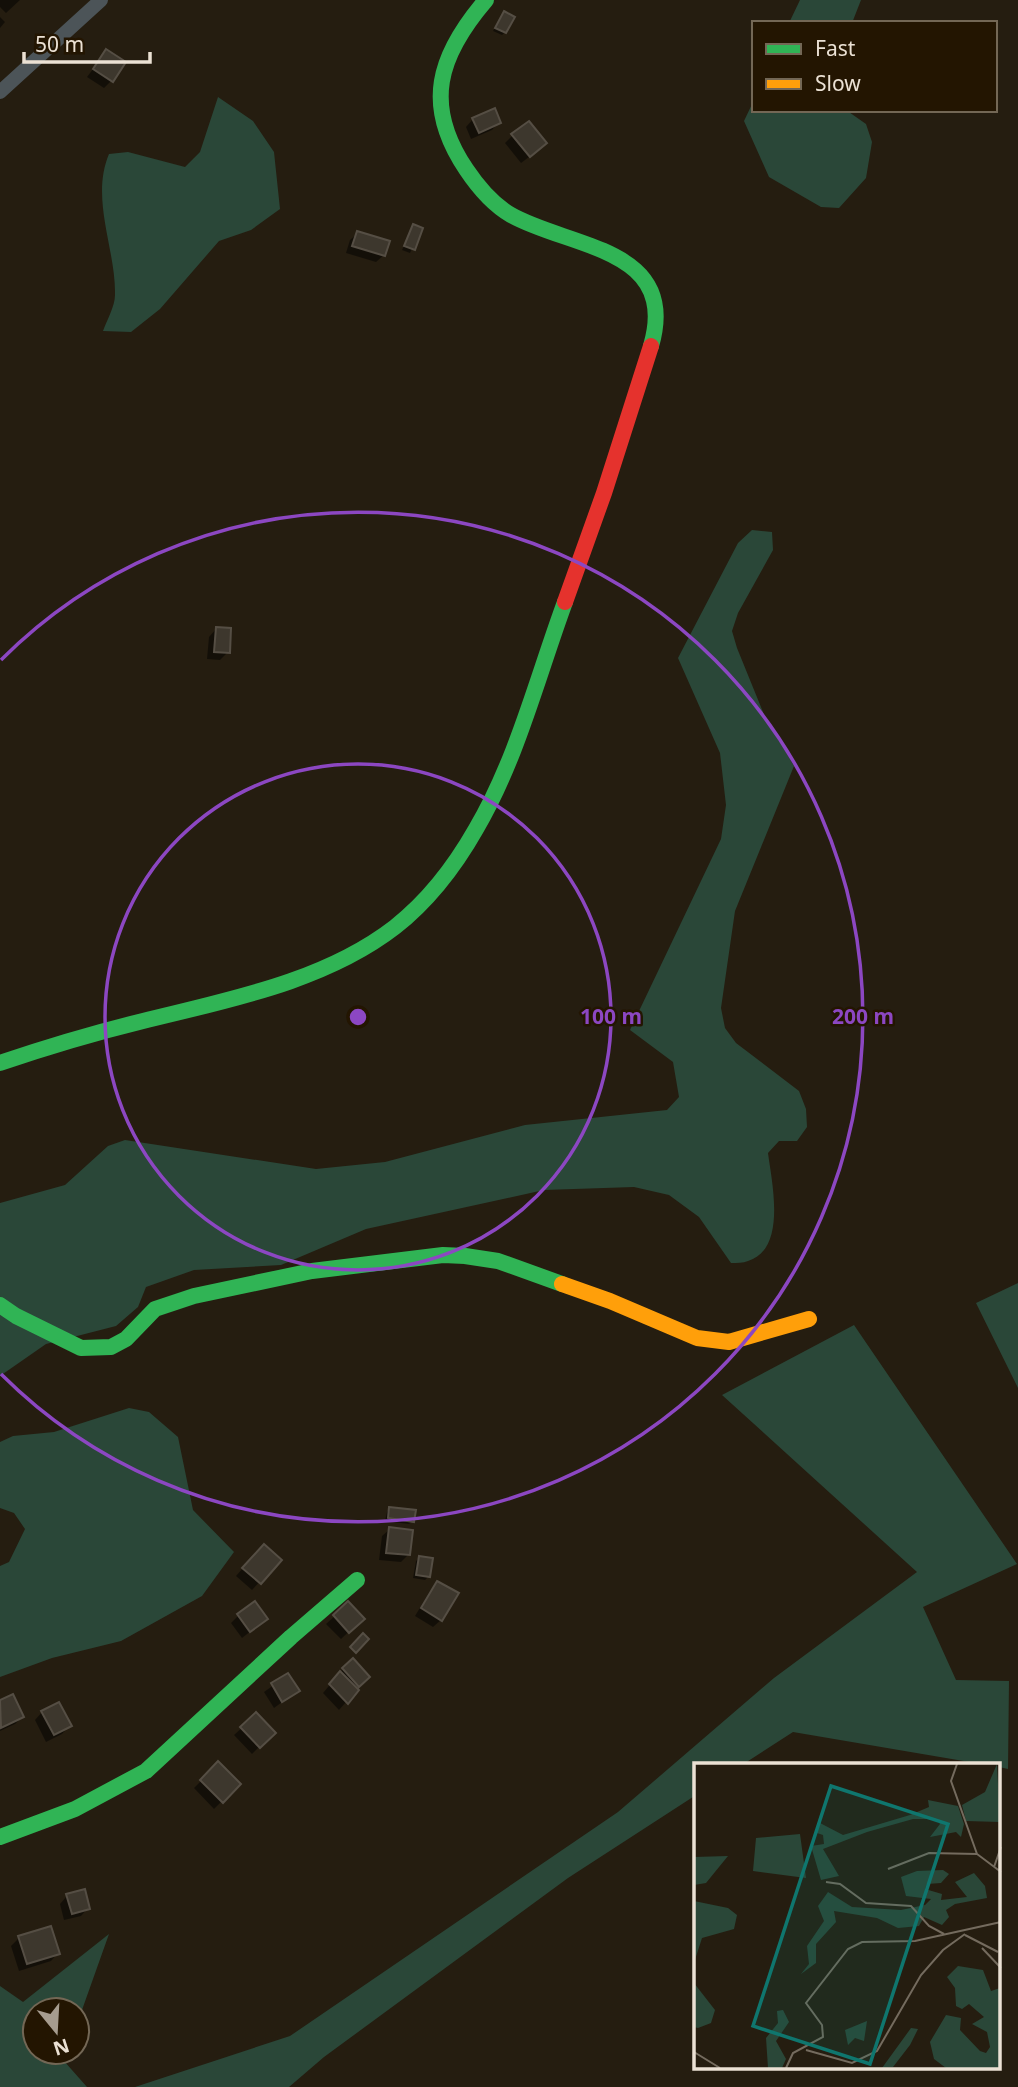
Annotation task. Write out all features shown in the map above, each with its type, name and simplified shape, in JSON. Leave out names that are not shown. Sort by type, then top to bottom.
[{"type":"street","points":[[0,92],[101,0]]},
{"type":"street","points":[[0,1063],[60,1042],[258,990],[310,972],[376,940],[410,914],[437,884],[468,846],[494,797],[512,757],[595,519],[657,321],[656,300],[647,285],[619,257],[599,246],[510,215],[493,203],[463,168],[442,117],[439,90],[467,22],[486,0]]},
{"type":"street","points":[[0,1305],[16,1316],[80,1348],[111,1347],[126,1339],[155,1309],[184,1298],[312,1271],[443,1255],[498,1261],[610,1301],[697,1338],[729,1342],[809,1319]]},
{"type":"street","points":[[0,1837],[75,1809],[146,1772],[291,1637],[357,1580]]},
{"type":"green space","points":[[800,0],[861,0],[853,21],[790,21]]},
{"type":"green space","points":[[218,97],[253,121],[274,152],[280,209],[251,230],[219,241],[160,309],[131,332],[103,331],[115,295],[102,189],[109,154],[128,152],[185,167],[200,152]]},
{"type":"green space","points":[[752,104],[752,112],[849,112],[866,124],[872,142],[866,178],[839,208],[821,207],[769,177],[744,121]]},
{"type":"green space","points":[[752,530],[772,532],[773,550],[738,613],[732,631],[765,717],[794,766],[735,911],[721,1008],[725,1028],[736,1043],[799,1091],[806,1109],[807,1127],[797,1141],[779,1141],[768,1153],[774,1197],[773,1229],[760,1254],[746,1262],[731,1263],[699,1217],[669,1195],[634,1187],[544,1190],[366,1229],[281,1265],[194,1270],[146,1287],[138,1307],[116,1326],[46,1344],[0,1376],[0,1203],[65,1185],[108,1146],[125,1140],[316,1169],[385,1162],[525,1125],[667,1110],[679,1097],[673,1062],[630,1030],[721,839],[726,805],[720,753],[678,658],[738,543]]},
{"type":"green space","points":[[1018,1283],[1018,1388],[976,1303]]},
{"type":"green space","points":[[854,1325],[1017,1564],[923,1607],[956,1680],[1009,1681],[1008,1769],[1000,1767],[1000,1763],[975,1763],[793,1732],[745,1763],[694,1763],[694,1796],[568,1878],[324,2057],[289,2087],[135,2087],[290,2036],[618,1812],[774,1678],[917,1572],[722,1395]]},
{"type":"green space","points":[[129,1408],[149,1412],[178,1437],[193,1510],[234,1552],[202,1596],[121,1641],[52,1658],[0,1677],[0,1566],[9,1562],[25,1529],[14,1513],[0,1508],[0,1442],[13,1436],[54,1432]]},
{"type":"green space","points":[[109,1934],[87,1996],[31,1996]]},
{"type":"green space","points":[[0,1986],[21,2001],[21,2066],[68,2066],[87,2087],[0,2087]]},
{"type":"building","points":[[504,11],[515,17],[506,33],[495,28]]},
{"type":"building","points":[[106,49],[126,62],[113,82],[93,69]]},
{"type":"building","points":[[495,108],[501,123],[479,133],[472,118]]},
{"type":"building","points":[[529,121],[547,143],[530,157],[511,134]]},
{"type":"building","points":[[413,224],[423,228],[415,250],[404,246]]},
{"type":"building","points":[[357,231],[390,241],[385,256],[352,246]]},
{"type":"building","points":[[216,627],[231,628],[230,653],[214,652]]},
{"type":"building","points":[[389,1507],[416,1510],[414,1522],[388,1518]]},
{"type":"building","points":[[389,1527],[413,1530],[410,1555],[386,1553]]},
{"type":"building","points":[[264,1544],[282,1560],[261,1584],[242,1568]]},
{"type":"building","points":[[419,1556],[433,1558],[430,1577],[416,1575]]},
{"type":"building","points":[[437,1581],[459,1593],[442,1621],[421,1608]]},
{"type":"building","points":[[255,1601],[268,1619],[250,1632],[237,1614]]},
{"type":"building","points":[[348,1601],[365,1619],[349,1633],[333,1615]]},
{"type":"building","points":[[363,1633],[369,1639],[356,1653],[350,1647]]},
{"type":"building","points":[[353,1658],[370,1677],[359,1687],[342,1668]]},
{"type":"building","points":[[340,1671],[359,1690],[348,1704],[329,1684]]},
{"type":"building","points":[[288,1673],[300,1691],[282,1702],[271,1683]]},
{"type":"building","points":[[13,1694],[24,1717],[1,1728],[0,1700]]},
{"type":"building","points":[[59,1702],[72,1726],[54,1735],[41,1711]]},
{"type":"building","points":[[256,1712],[276,1733],[260,1748],[240,1727]]},
{"type":"building","points":[[218,1761],[241,1784],[223,1803],[200,1780]]},
{"type":"building","points":[[85,1889],[90,1909],[72,1914],[66,1894]]},
{"type":"building","points":[[51,1926],[60,1954],[27,1964],[18,1936]]},
{"type":"traffic: fast","points":[[486,0],[457,41],[447,61],[442,82],[444,123],[453,146],[475,182],[504,211],[535,226],[614,256],[635,270],[650,288],[656,313],[651,346]]},
{"type":"traffic: fast","points":[[0,1063],[89,1035],[274,987],[337,962],[395,927],[419,906],[450,869],[468,843],[490,802],[515,746],[565,602]]},
{"type":"traffic: fast","points":[[0,1305],[16,1316],[81,1348],[111,1347],[126,1339],[155,1309],[194,1296],[312,1271],[443,1255],[465,1256],[498,1261],[562,1284]]},
{"type":"traffic: fast","points":[[0,1837],[75,1809],[146,1771],[357,1580]]},
{"type":"traffic: slow","points":[[562,1284],[697,1338],[729,1342],[809,1319]]},
{"type":"traffic: jam","points":[[565,602],[604,493],[651,346]]}]
